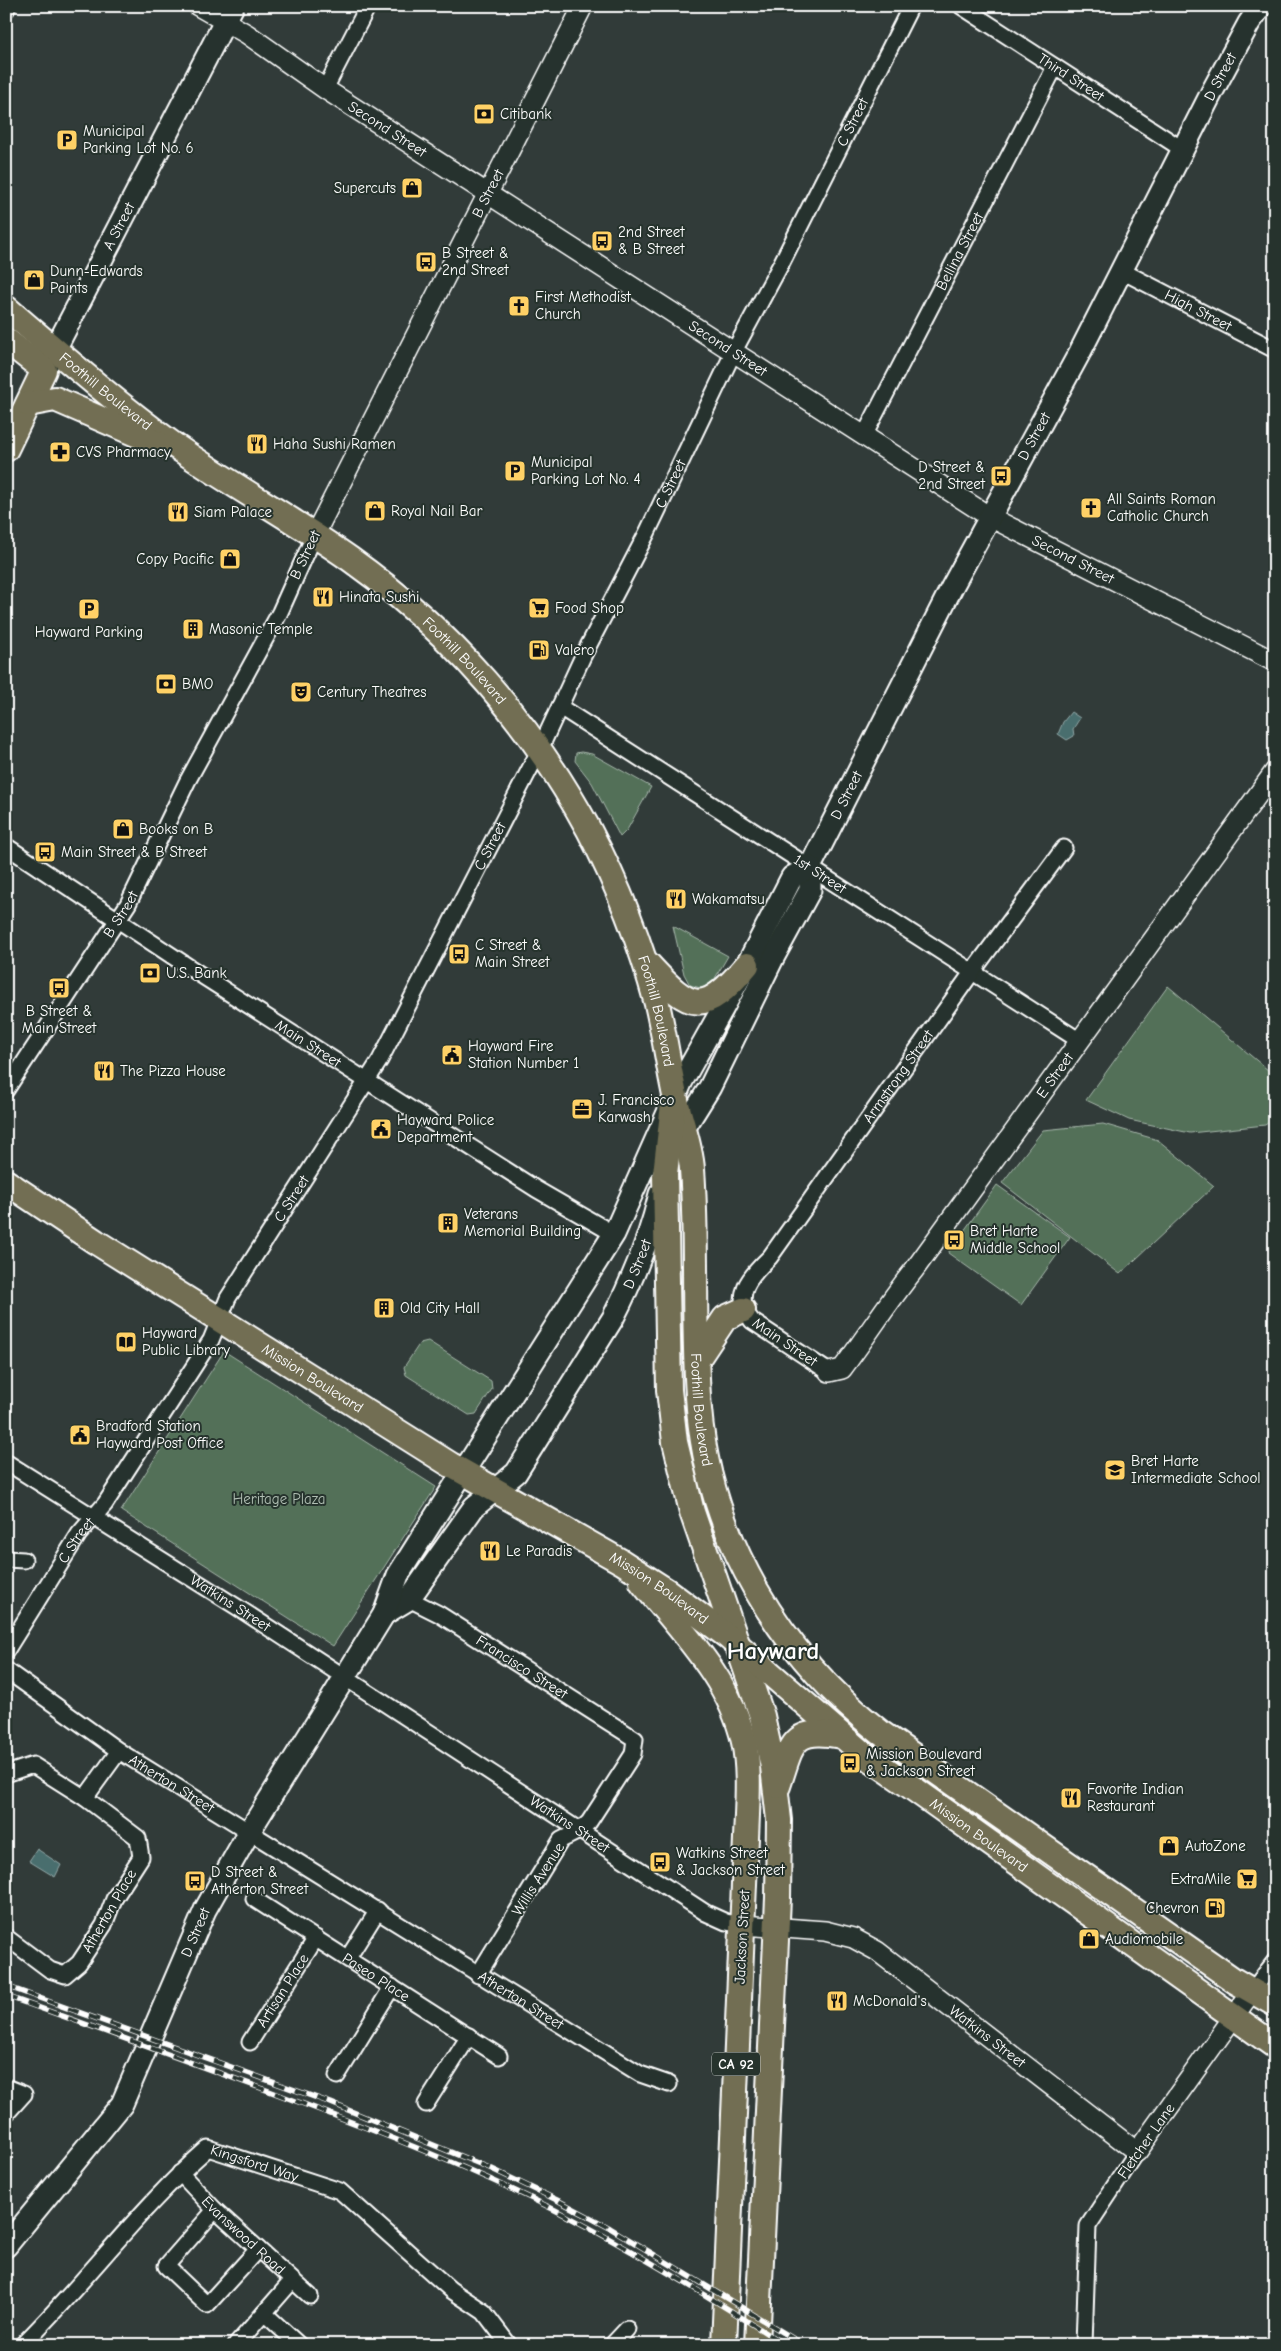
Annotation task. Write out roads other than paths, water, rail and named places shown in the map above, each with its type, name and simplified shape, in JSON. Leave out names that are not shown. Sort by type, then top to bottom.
[{"type":"main road","name":"D Street","points":[[384,1614],[409,1599],[474,1507],[516,1473],[610,1323],[625,1295],[654,1221],[665,1174],[685,1127],[710,1087],[773,958],[810,890],[810,867],[952,587],[1080,352],[1182,149],[1249,23],[1261,6]]},
{"type":"main road","name":"A Street","points":[[6,449],[55,348],[230,14]]},
{"type":"main road","name":"Foothill Boulevard","points":[[6,308],[172,443],[314,534],[377,579],[432,626],[490,685],[540,750],[565,789],[598,848],[625,908],[644,960],[660,1018],[674,1095],[685,1127],[692,1172],[697,1360],[703,1442],[722,1514],[750,1580],[791,1645]]},
{"type":"main road","name":"Foothill Boulevard","points":[[6,340],[44,370]]},
{"type":"main road","points":[[28,404],[55,399],[204,463]]},
{"type":"main road","name":"D Street","points":[[6,2246],[122,2104],[204,1912],[249,1832],[384,1614],[398,1575],[614,1234],[674,1095],[747,965],[792,877],[810,867]]},
{"type":"main road","points":[[644,960],[679,996],[698,1001],[707,1000],[726,989],[747,965]]},
{"type":"main road","name":"Foothill Boulevard","points":[[674,1095],[665,1174],[670,1390],[675,1442],[690,1505],[738,1645]]},
{"type":"main road","name":"Mission Boulevard","points":[[6,1182],[96,1242],[464,1473],[628,1566],[688,1605],[738,1645],[870,1760],[908,1784],[1275,2046]]},
{"type":"main road","points":[[697,1360],[725,1318],[743,1310]]},
{"type":"main road","name":"Jackson Street","points":[[628,1566],[710,1668],[726,1695],[739,1725],[746,1754],[748,1782],[724,2345]]},
{"type":"main road","name":"CA 92","points":[[738,1645],[762,1716],[777,1790],[780,1834],[756,2345]]},
{"type":"main road","name":"Mission Boulevard","points":[[791,1645],[830,1688],[881,1733],[1212,1965],[1275,2004]]},
{"type":"main road","points":[[777,1790],[792,1746],[796,1740],[806,1734],[817,1733],[842,1736]]},
{"type":"street","points":[[6,10],[8,6]]},
{"type":"street","name":"Second Street","points":[[198,6],[230,14],[326,89],[990,517],[1275,662]]},
{"type":"street","points":[[326,89],[368,6]]},
{"type":"street","name":"B Street","points":[[6,1090],[118,920],[188,782],[276,619],[314,534],[582,6]]},
{"type":"street","name":"C Street","points":[[6,1651],[79,1534],[105,1504],[211,1340],[228,1298],[367,1080],[540,750],[583,656],[647,533],[734,351],[911,6]]},
{"type":"street","name":"Third Street","points":[[961,6],[1182,149]]},
{"type":"street","name":"Bellina Street","points":[[864,436],[1055,67]]},
{"type":"street","name":"High Street","points":[[1120,270],[1275,350]]},
{"type":"street","name":"1st Street","points":[[560,706],[1080,1041]]},
{"type":"street","name":"E Street","points":[[829,1372],[842,1369],[883,1308],[914,1270],[1275,771]]},
{"type":"street","name":"Main Street","points":[[6,846],[536,1190],[614,1234]]},
{"type":"street","name":"Armstrong Street","points":[[743,1310],[742,1300],[750,1280],[776,1250],[973,971],[1064,848]]},
{"type":"street","name":"Main Street","points":[[743,1310],[752,1321],[829,1372]]},
{"type":"street","name":"Watkins Street","points":[[6,1462],[94,1516],[706,1913],[726,1922],[742,1925],[777,1926],[825,1931],[853,1938],[877,1951],[1137,2152]]},
{"type":"street","points":[[6,1559],[24,1560]]},
{"type":"street","name":"Francisco Street","points":[[409,1599],[439,1614],[634,1739]]},
{"type":"street","name":"Atherton Street","points":[[6,1670],[119,1751],[640,2074],[669,2084]]},
{"type":"street","name":"Willis Avenue","points":[[478,1975],[561,1840],[579,1831],[589,1822],[633,1754],[634,1739]]},
{"type":"street","name":"Atherton Street","points":[[85,1798],[119,1751]]},
{"type":"street","name":"Atherton Place","points":[[6,1774],[32,1765],[85,1798],[138,1838],[141,1857],[114,1899],[104,1925],[80,1963],[65,1975],[50,1970],[6,1938]]},
{"type":"street","name":"Paseo Place","points":[[254,1899],[499,2056]]},
{"type":"street","points":[[348,1958],[378,1910]]},
{"type":"street","name":"Artisan Place","points":[[250,2042],[316,1938]]},
{"type":"street","name":"Fletcher Lane","points":[[1084,2345],[1088,2226],[1137,2152],[1252,1990],[1275,1961]]},
{"type":"street","points":[[337,2076],[392,1987]]},
{"type":"street","points":[[426,2104],[469,2036]]},
{"type":"street","points":[[6,2087],[24,2094],[6,2114]]},
{"type":"street","name":"Kingsford Way","points":[[22,2345],[95,2268],[180,2173],[208,2148],[340,2191],[452,2290],[484,2312],[509,2345]]},
{"type":"street","name":"Evanswood Road","points":[[180,2173],[215,2210],[310,2296]]},
{"type":"street","points":[[215,2210],[166,2266],[207,2305],[258,2249]]},
{"type":"street","points":[[236,2345],[292,2281]]},
{"type":"street","points":[[264,2313],[300,2345]]},
{"type":"street","points":[[612,2345],[627,2329]]},
{"type":"water","points":[[1071,712],[1080,718],[1073,729],[1074,736],[1067,740],[1058,734],[1063,722]]},
{"type":"water","points":[[37,1849],[61,1865],[55,1877],[29,1861]]},
{"type":"railway","points":[[6,1986],[331,2103],[492,2169],[610,2228],[804,2345]]},
{"type":"railway","points":[[6,1996],[378,2132],[485,2177],[555,2210],[614,2241],[785,2345]]},
{"type":"place","name":"Citibank","points":[[484,114]]},
{"type":"place","name":"Municipal Parking Lot No. 6","points":[[67,140]]},
{"type":"place","name":"Supercuts","points":[[412,188]]},
{"type":"place","name":"2nd Street & B Street","points":[[602,241]]},
{"type":"place","name":"B Street & 2nd Street","points":[[426,262]]},
{"type":"place","name":"Dunn-Edwards Paints","points":[[34,280]]},
{"type":"place","name":"First Methodist Church","points":[[519,306]]},
{"type":"place","name":"Haha Sushi Ramen","points":[[257,444]]},
{"type":"place","name":"CVS Pharmacy","points":[[60,452]]},
{"type":"place","name":"Municipal Parking Lot No. 4","points":[[515,471]]},
{"type":"place","name":"D Street & 2nd Street","points":[[1001,476]]},
{"type":"place","name":"All Saints Roman Catholic Church","points":[[1091,508]]},
{"type":"place","name":"Royal Nail Bar","points":[[375,511]]},
{"type":"place","name":"Siam Palace","points":[[178,512]]},
{"type":"place","name":"Copy Pacific","points":[[230,559]]},
{"type":"place","name":"Hinata Sushi","points":[[323,597]]},
{"type":"place","name":"Food Shop","points":[[539,608]]},
{"type":"place","name":"Hayward Parking","points":[[89,609]]},
{"type":"place","name":"Masonic Temple","points":[[193,629]]},
{"type":"place","name":"Valero","points":[[539,650]]},
{"type":"place","name":"BMO","points":[[166,684]]},
{"type":"place","name":"Century Theatres","points":[[301,692]]},
{"type":"place","name":"Books on B","points":[[123,829]]},
{"type":"place","name":"Main Street & B Street","points":[[45,852]]},
{"type":"place","name":"Wakamatsu","points":[[676,899]]},
{"type":"place","name":"C Street & Main Street","points":[[459,954]]},
{"type":"place","name":"U.S. Bank","points":[[150,973]]},
{"type":"place","name":"B Street & Main Street","points":[[59,988]]},
{"type":"place","name":"Hayward Fire Station Number 1","points":[[452,1055]]},
{"type":"place","name":"The Pizza House","points":[[104,1071]]},
{"type":"place","name":"J. Francisco Karwash","points":[[582,1109]]},
{"type":"place","name":"Hayward Police Department","points":[[381,1129]]},
{"type":"place","name":"Veterans Memorial Building","points":[[448,1223]]},
{"type":"place","name":"Bret Harte Middle School","points":[[954,1240]]},
{"type":"place","name":"Old City Hall","points":[[384,1308]]},
{"type":"place","name":"Hayward Public Library","points":[[126,1342]]},
{"type":"place","name":"Bradford Station Hayward Post Office","points":[[80,1435]]},
{"type":"place","name":"Bret Harte Intermediate School","points":[[1115,1470]]},
{"type":"place","name":"Le Paradis","points":[[490,1551]]},
{"type":"place","name":"Mission Boulevard & Jackson Street","points":[[850,1763]]},
{"type":"place","name":"Favorite Indian Restaurant","points":[[1071,1798]]},
{"type":"place","name":"AutoZone","points":[[1169,1846]]},
{"type":"place","name":"Watkins Street & Jackson Street","points":[[660,1862]]},
{"type":"place","name":"ExtraMile","points":[[1247,1879]]},
{"type":"place","name":"D Street & Atherton Street","points":[[195,1881]]},
{"type":"place","name":"Chevron","points":[[1215,1908]]},
{"type":"place","name":"Audiomobile","points":[[1089,1939]]},
{"type":"place","name":"McDonald's","points":[[837,2001]]},
{"type":"district","name":"Hayward","points":[[773,1650]]},
{"type":"park label","name":"Heritage Plaza","points":[[279,1499]]}]
